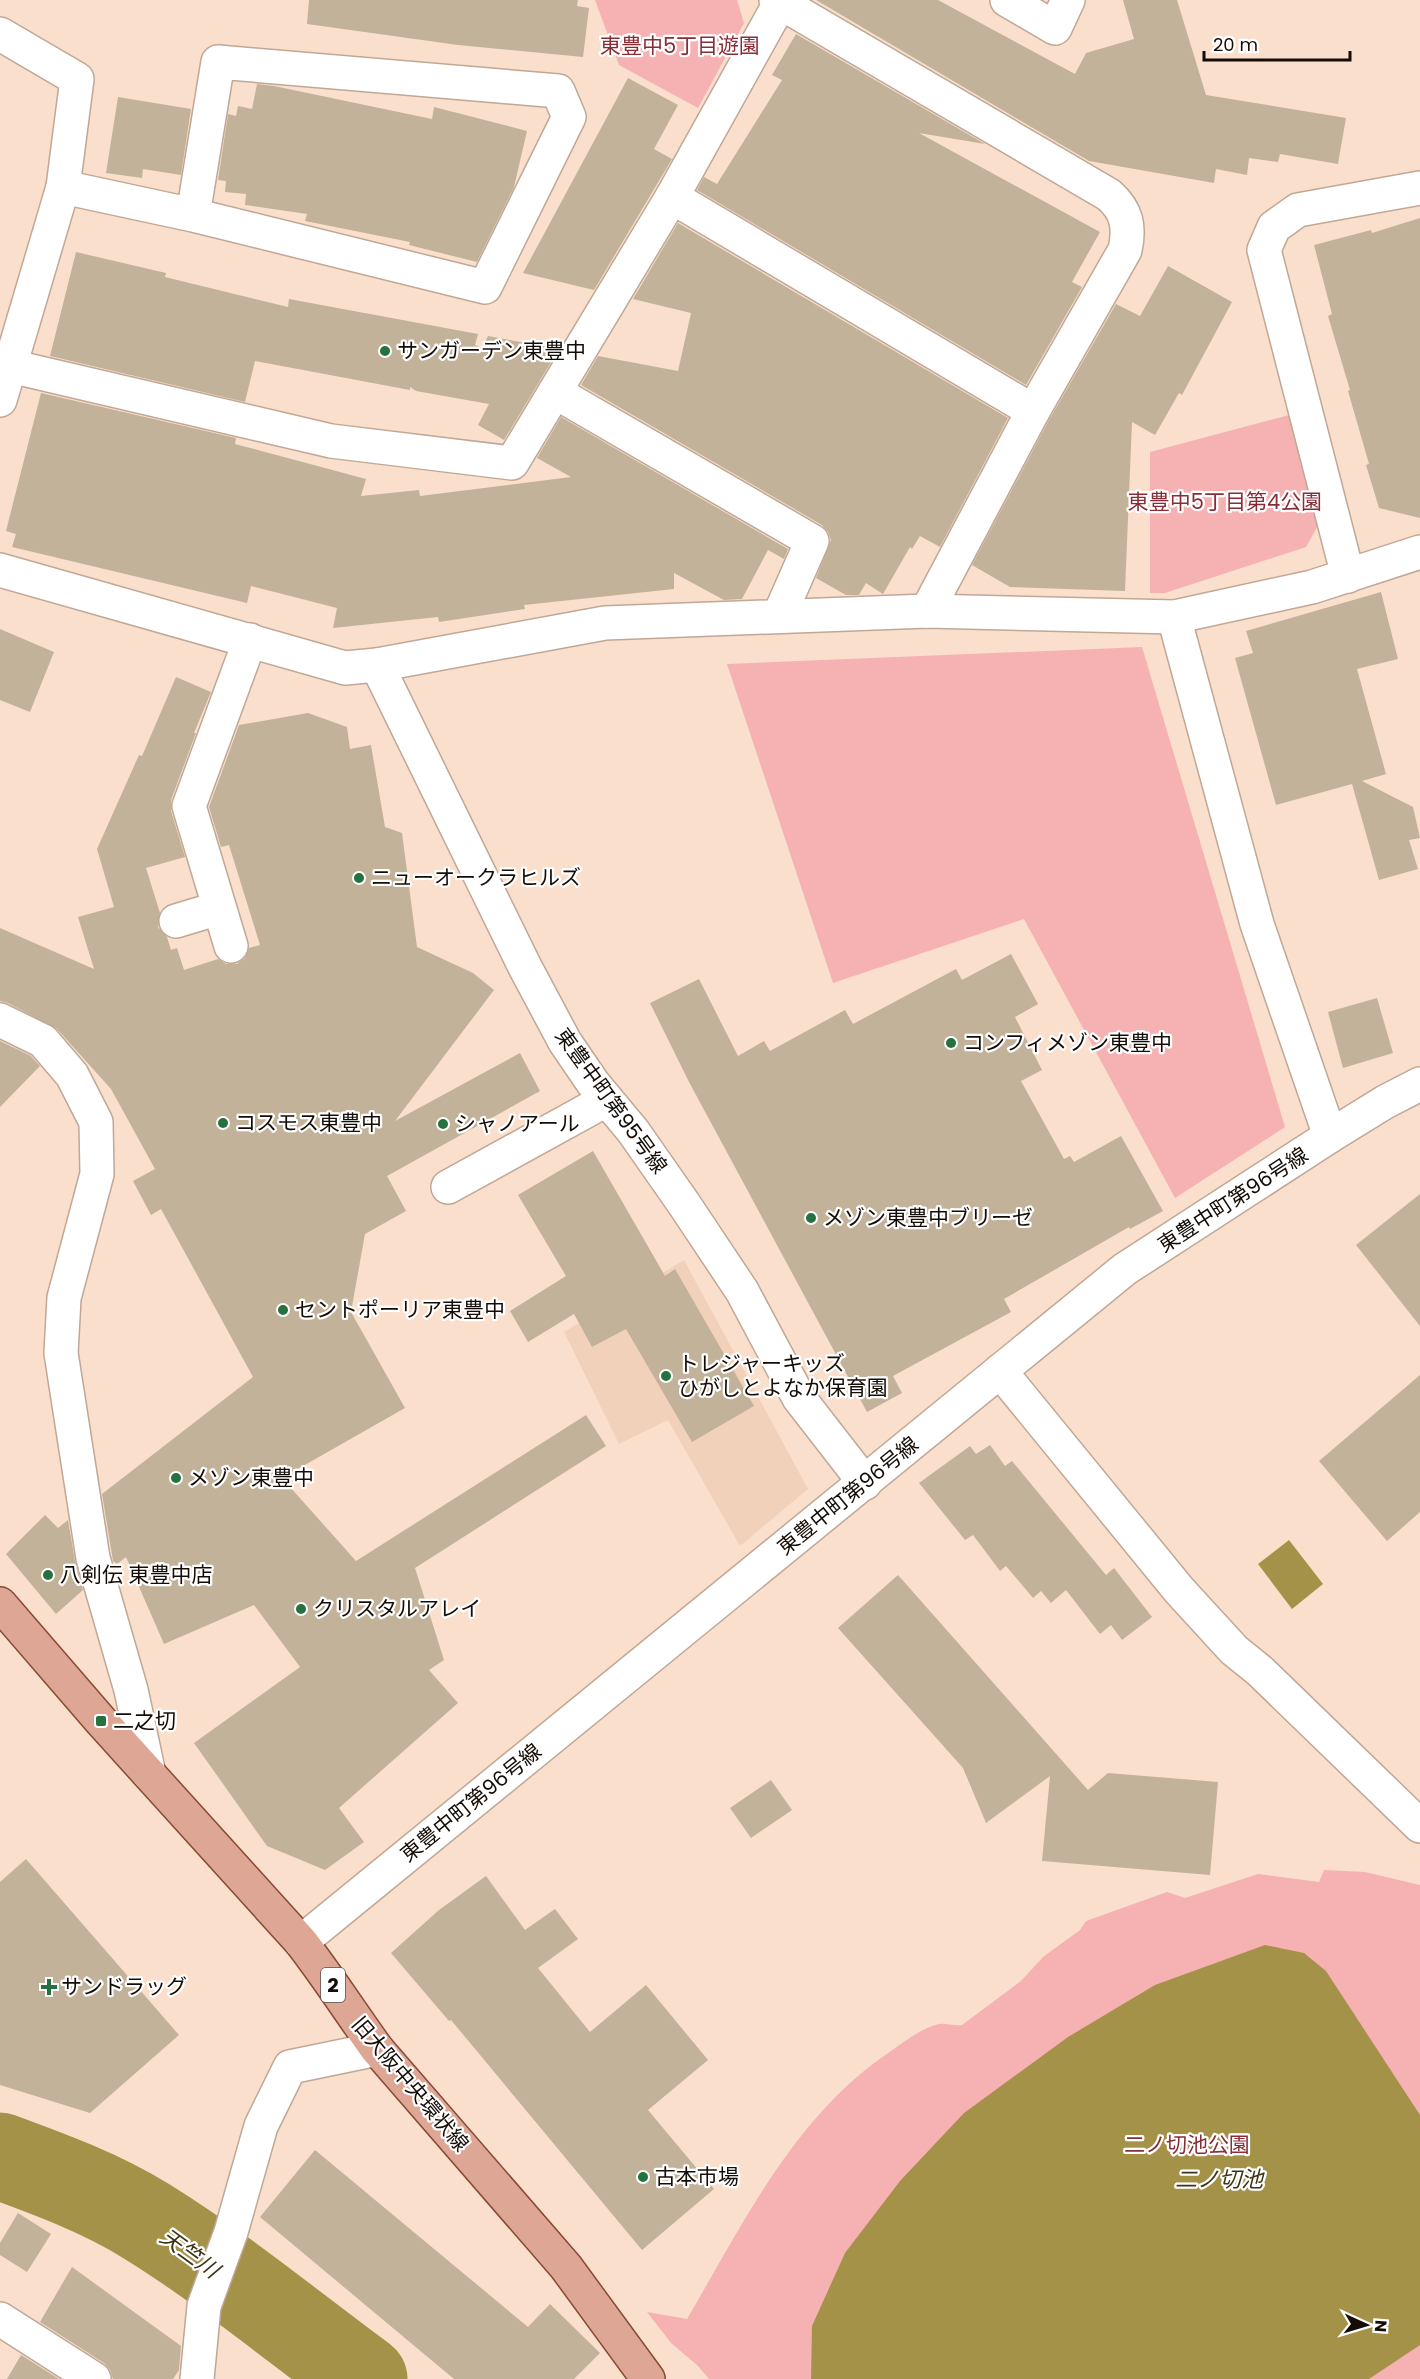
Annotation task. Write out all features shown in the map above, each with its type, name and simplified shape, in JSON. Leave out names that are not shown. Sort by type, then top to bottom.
[{"type":"main road","name":"旧大阪中央環状線","points":[[0,1604],[301,1942],[377,2049],[566,2267],[648,2379]]},
{"type":"street","points":[[1007,0],[1055,28],[1068,0]]},
{"type":"street","points":[[10,366],[331,441],[512,463],[672,197],[778,2],[1109,195],[1120,204],[1127,219],[1128,233],[1125,250],[1033,411],[927,611]]},
{"type":"street","points":[[0,34],[77,79],[63,187],[0,400]]},
{"type":"street","points":[[63,187],[193,215],[485,287],[569,117],[558,91],[218,62],[193,215]]},
{"type":"street","points":[[1348,576],[1264,250],[1274,227],[1298,210],[1420,188]]},
{"type":"street","points":[[672,197],[1033,411]]},
{"type":"street","points":[[555,392],[812,541],[780,616]]},
{"type":"street","points":[[0,570],[345,668],[377,665],[605,623],[927,611],[1174,616],[1312,587],[1420,552]]},
{"type":"street","points":[[1174,616],[1257,924],[1330,1136]]},
{"type":"street","points":[[231,946],[189,806],[250,640]]},
{"type":"street","name":"東豊中町第95号線","points":[[377,665],[541,999],[565,1042],[606,1100],[633,1131],[742,1291],[799,1398],[865,1483]]},
{"type":"street","points":[[176,921],[219,908]]},
{"type":"street","points":[[0,1020],[43,1041],[72,1075],[96,1122],[97,1174],[64,1298],[61,1353],[93,1558],[131,1690],[149,1774]]},
{"type":"street","name":"東豊中町第96号線","points":[[301,1942],[1125,1269],[1384,1102],[1420,1084]]},
{"type":"street","points":[[448,1187],[606,1100]]},
{"type":"street","points":[[1000,1371],[1179,1590],[1233,1650],[1260,1671],[1420,1826]]},
{"type":"street","points":[[197,2379],[204,2306],[231,2232],[261,2126],[290,2067],[377,2049]]},
{"type":"street","points":[[0,2319],[94,2379]]},
{"type":"shaded area","name":"トレジャーキッズ ひがしとよなか保育園","points":[[684,1260],[808,1489],[740,1546],[668,1420],[619,1444],[564,1332]]},
{"type":"green space","name":"東豊中5丁目遊園","points":[[595,0],[737,0],[744,23],[698,108],[619,65]]},
{"type":"green space","name":"東豊中5丁目第4公園","points":[[1293,414],[1320,522],[1306,547],[1165,593],[1150,593],[1150,452]]},
{"type":"green space","points":[[1142,647],[1285,1127],[1175,1198],[1024,919],[833,983],[727,664]]},
{"type":"green space","name":"二ノ切池","points":[[1324,1870],[1365,1872],[1420,1885],[1420,2379],[709,2379],[697,2365],[671,2343],[647,2312],[687,2319],[751,2208],[774,2173],[799,2138],[857,2077],[902,2043],[926,2029],[939,2024],[962,2025],[1021,1981],[1043,1957],[1080,1930],[1086,1921],[1167,1892],[1185,1898],[1258,1874],[1319,1882]]},
{"type":"water","points":[[1289,1540],[1323,1584],[1292,1609],[1258,1564]]},
{"type":"water","name":"二ノ切池","points":[[1265,1945],[1304,1953],[1326,1971],[1420,2115],[1420,2345],[1369,2379],[811,2379],[812,2326],[845,2253],[900,2181],[964,2113],[1068,2037],[1155,1985]]},
{"type":"building","points":[[309,0],[578,0],[577,6],[589,8],[583,57],[458,45],[307,24]]},
{"type":"building","points":[[816,0],[938,0],[1075,74],[1086,53],[1134,39],[1123,0],[1177,0],[1206,95],[1346,118],[1338,164],[1280,154],[1278,162],[1249,158],[1247,175],[1216,169],[1214,183],[1089,161]]},
{"type":"building","points":[[796,34],[985,144],[919,133],[1100,232],[1072,282],[1082,287],[1026,385],[697,190],[704,177],[717,184],[782,80],[772,75]]},
{"type":"building","points":[[628,78],[678,105],[654,149],[672,159],[594,290],[523,273]]},
{"type":"building","points":[[257,84],[432,119],[434,107],[527,131],[514,187],[477,262],[409,245],[410,242],[305,221],[307,214],[245,205],[246,194],[225,192],[226,181],[218,180],[228,114],[236,116],[238,106],[252,109]]},
{"type":"building","points":[[118,97],[191,109],[181,175],[143,169],[142,178],[106,173]]},
{"type":"building","points":[[1420,218],[1420,518],[1379,508],[1366,465],[1369,464],[1348,391],[1350,390],[1328,316],[1332,314],[1314,245],[1371,230],[1372,233]]},
{"type":"building","points":[[678,223],[1008,418],[940,547],[920,536],[912,549],[910,547],[883,594],[866,583],[859,595],[846,595],[816,578],[831,540],[822,525],[581,385],[598,356],[678,371],[691,313],[633,299]]},
{"type":"building","points":[[76,252],[166,273],[165,277],[288,307],[289,299],[478,334],[475,345],[482,348],[488,336],[559,349],[504,440],[478,425],[489,404],[416,391],[410,387],[410,390],[255,361],[245,402],[50,356]]},
{"type":"building","points":[[1168,266],[1232,302],[1182,395],[1179,393],[1155,435],[1132,422],[1125,591],[1010,587],[972,565],[1049,420],[1116,304],[1140,316]]},
{"type":"building","points":[[41,393],[236,438],[235,444],[366,479],[361,496],[419,490],[420,496],[571,477],[537,458],[561,417],[788,549],[784,559],[768,550],[742,599],[724,600],[674,573],[674,589],[524,605],[525,609],[439,622],[438,617],[333,628],[337,608],[251,586],[247,603],[12,547],[16,534],[6,531]]},
{"type":"building","points":[[1381,592],[1398,659],[1357,669],[1386,774],[1362,781],[1413,807],[1420,838],[1409,840],[1418,869],[1379,880],[1352,784],[1276,805],[1235,658],[1253,653],[1246,631]]},
{"type":"building","points":[[0,629],[54,652],[30,712],[0,700]]},
{"type":"building","points":[[176,677],[211,692],[171,800],[171,811],[185,857],[146,868],[160,913],[158,927],[167,937],[171,950],[177,948],[184,970],[218,959],[226,964],[237,964],[245,958],[249,948],[260,945],[229,845],[221,847],[209,807],[239,725],[308,713],[347,727],[350,749],[371,745],[385,827],[402,833],[417,947],[473,973],[494,990],[395,1121],[520,1053],[540,1091],[387,1176],[406,1211],[365,1234],[351,1312],[405,1408],[282,1478],[356,1561],[586,1415],[606,1446],[415,1568],[444,1660],[429,1670],[458,1703],[339,1808],[364,1842],[325,1870],[267,1846],[194,1743],[300,1667],[254,1605],[164,1644],[126,1557],[117,1564],[113,1561],[102,1494],[253,1377],[161,1209],[151,1215],[133,1181],[155,1169],[111,1089],[57,1029],[0,1001],[0,928],[94,969],[78,917],[114,907],[97,849],[139,755],[142,756]]},
{"type":"building","points":[[1011,954],[1038,1004],[1015,1017],[1042,1070],[1021,1081],[1064,1159],[1070,1156],[1074,1162],[1121,1136],[1163,1211],[1130,1229],[1129,1227],[1004,1299],[1011,1312],[893,1376],[902,1393],[867,1412],[689,1082],[650,1003],[699,979],[738,1056],[764,1041],[770,1051],[845,1010],[853,1024],[956,969],[962,980]]},
{"type":"building","points":[[1377,998],[1393,1053],[1343,1068],[1328,1012]]},
{"type":"building","points":[[0,1041],[31,1056],[40,1066],[0,1107]]},
{"type":"building","points":[[593,1151],[665,1276],[675,1269],[754,1406],[692,1442],[626,1329],[592,1347],[574,1314],[528,1342],[510,1311],[566,1276],[518,1195]]},
{"type":"building","points":[[1420,1194],[1420,1326],[1356,1245]]},
{"type":"building","points":[[1420,1375],[1420,1512],[1387,1541],[1319,1461]]},
{"type":"building","points":[[990,1445],[1005,1466],[1012,1461],[1106,1575],[1114,1568],[1152,1617],[1122,1640],[1111,1625],[1100,1634],[1066,1590],[1051,1603],[1041,1591],[1033,1598],[1006,1566],[1000,1571],[973,1535],[965,1540],[919,1483],[970,1446],[976,1454]]},
{"type":"building","name":"八剣伝 東豊中店","points":[[45,1515],[58,1528],[68,1520],[83,1590],[56,1614],[6,1554]]},
{"type":"building","points":[[898,1575],[1088,1790],[1108,1773],[1218,1782],[1210,1875],[1042,1861],[1050,1776],[986,1823],[963,1768],[838,1628]]},
{"type":"building","points":[[771,1780],[792,1810],[751,1838],[730,1808]]},
{"type":"building","points":[[26,1859],[179,2035],[90,2113],[0,2085],[0,1882]]},
{"type":"building","points":[[486,1876],[525,1930],[555,1909],[578,1939],[538,1968],[590,2032],[646,1985],[708,2060],[648,2110],[714,2189],[642,2250],[451,2020],[449,2021],[391,1953],[439,1910]]},
{"type":"building","points":[[315,2150],[528,2327],[550,2304],[600,2353],[574,2379],[454,2379],[260,2217]]},
{"type":"building","points":[[18,2213],[51,2234],[27,2272],[0,2255],[0,2243]]},
{"type":"building","points":[[72,2267],[181,2346],[179,2370],[173,2379],[113,2379],[104,2363],[40,2322]]},
{"type":"building","points":[[21,2355],[59,2379],[7,2379]]},
{"type":"waterway","name":"天竺川","points":[[0,2156],[93,2193],[146,2221],[229,2278],[364,2379]]},
{"type":"place","name":"サンガーデン東豊中","points":[[385,351]]},
{"type":"place","name":"ニューオークラヒルズ","points":[[359,878]]},
{"type":"place","name":"コンフィメゾン東豊中","points":[[951,1043]]},
{"type":"place","name":"コスモス東豊中","points":[[223,1123]]},
{"type":"place","name":"シャノアール","points":[[443,1124]]},
{"type":"place","name":"メゾン東豊中ブリーゼ","points":[[811,1218]]},
{"type":"place","name":"セントポーリア東豊中","points":[[283,1310]]},
{"type":"place","name":"トレジャーキッズ ひがしとよなか保育園","points":[[666,1376]]},
{"type":"place","name":"メゾン東豊中","points":[[176,1478]]},
{"type":"place","name":"八剣伝 東豊中店","points":[[48,1575]]},
{"type":"place","name":"クリスタルアレイ","points":[[301,1609]]},
{"type":"place","name":"二之切","points":[[101,1721]]},
{"type":"place","name":"サンドラッグ","points":[[49,1987]]},
{"type":"place","name":"古本市場","points":[[643,2177]]},
{"type":"park label","name":"二ノ切池公園","points":[[1187,2145]]}]
